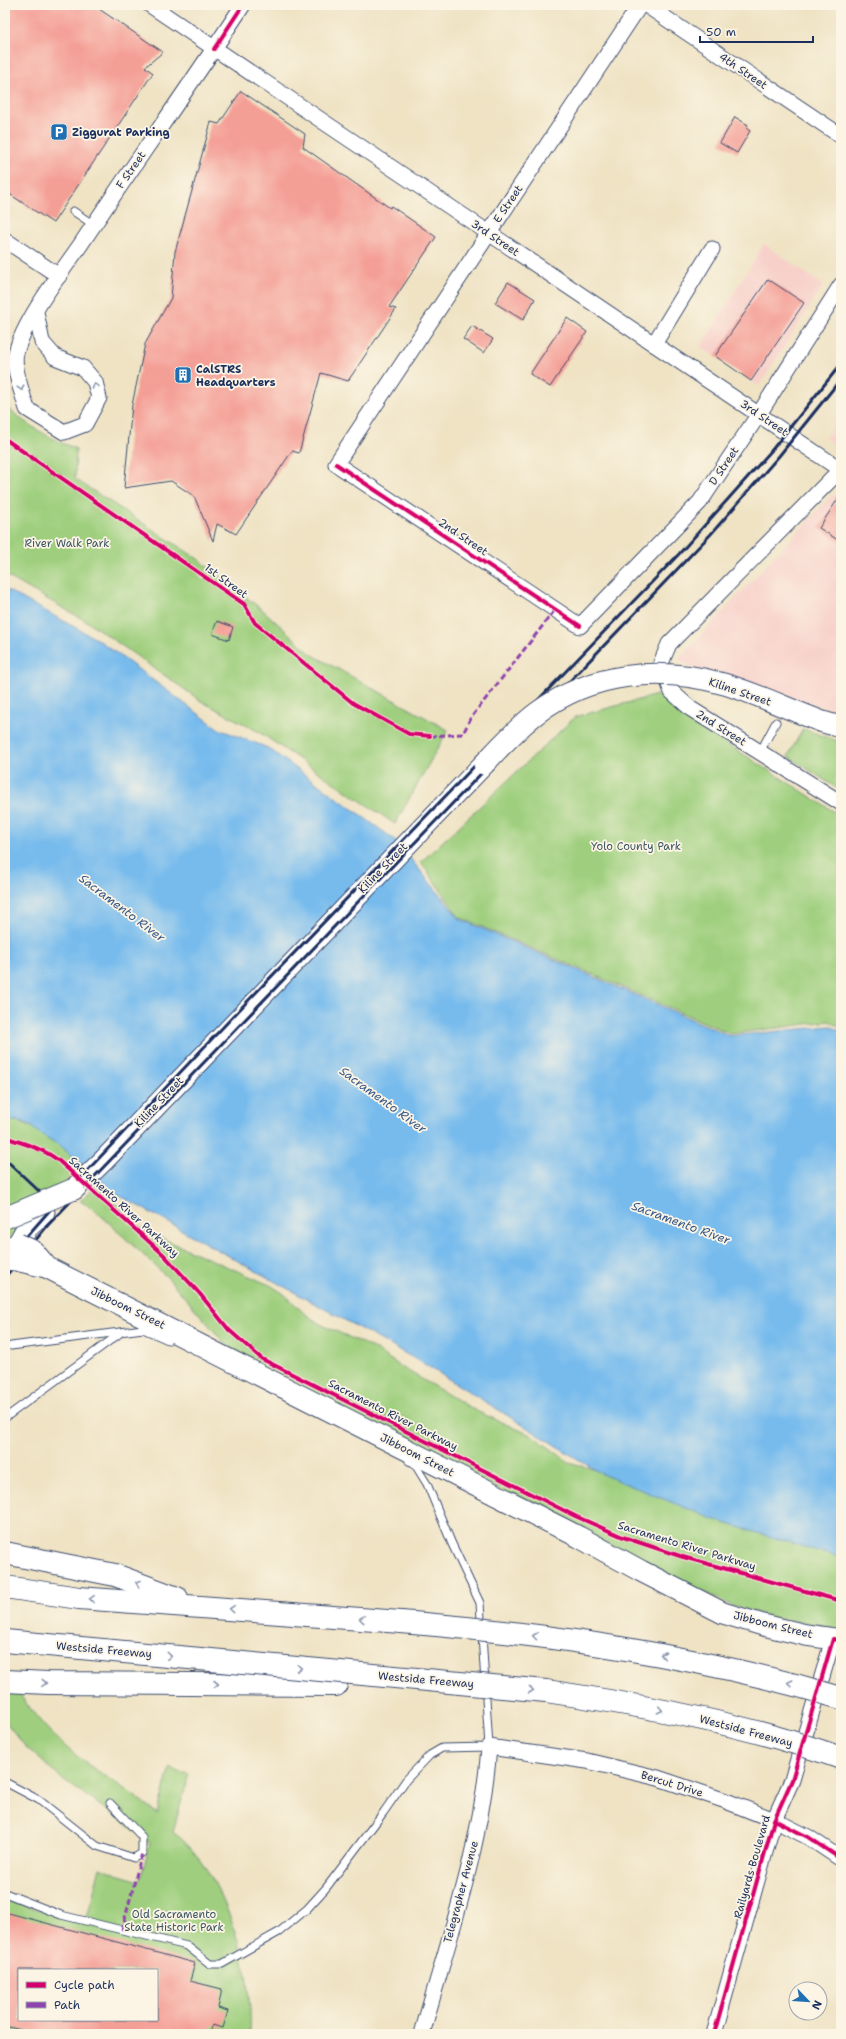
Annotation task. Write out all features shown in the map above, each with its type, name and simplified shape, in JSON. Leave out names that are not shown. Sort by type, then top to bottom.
[{"type":"highway","points":[[5,1553],[115,1575],[200,1606]]},
{"type":"highway","points":[[5,1587],[79,1598],[475,1628],[608,1645],[729,1668],[841,1698]]},
{"type":"highway","name":"Westside Freeway","points":[[5,1641],[546,1691],[622,1703],[699,1718],[758,1733],[841,1758]]},
{"type":"highway","points":[[5,1681],[56,1684],[492,1686]]},
{"type":"main road","name":"Kiline Street","points":[[9,1244],[37,1217],[74,1189],[104,1160],[509,738],[537,713],[552,703],[599,682],[647,674],[671,674],[726,685],[832,725]]},
{"type":"main road","points":[[5,1218],[74,1189]]},
{"type":"main road","name":"Jibboom Street","points":[[9,1244],[33,1252],[46,1267],[579,1537],[641,1572],[723,1612],[763,1625],[806,1635],[837,1639]]},
{"type":"main road","points":[[5,1259],[46,1267]]},
{"type":"street","name":"3rd Street","points":[[150,5],[488,234],[841,470]]},
{"type":"street","name":"F Street","points":[[36,312],[42,342],[54,357],[84,368],[96,382],[99,398],[85,424],[64,432],[28,409],[19,382],[15,355],[24,332],[36,312],[59,276],[243,5]]},
{"type":"street","name":"E Street","points":[[336,464],[640,5]]},
{"type":"street","name":"4th Street","points":[[646,5],[841,136]]},
{"type":"street","points":[[5,240],[59,276]]},
{"type":"street","points":[[654,344],[712,249]]},
{"type":"street","name":"D Street","points":[[580,626],[700,502],[759,414],[841,285]]},
{"type":"street","name":"2nd Street","points":[[336,464],[580,626]]},
{"type":"street","name":"2nd Street","points":[[841,470],[669,644],[661,663],[672,692],[691,709],[841,803]]},
{"type":"street","name":"Railyards Boulevard","points":[[714,2034],[774,1820],[792,1780],[837,1639]]},
{"type":"street","name":"Bercut Drive","points":[[489,1747],[587,1761],[658,1778],[726,1801],[774,1820],[808,1837],[841,1859]]},
{"type":"street","name":"Telegrapher Avenue","points":[[422,2034],[476,1837],[487,1777],[489,1747]]},
{"type":"lane","points":[[73,211],[94,225]]},
{"type":"lane","points":[[760,752],[776,722]]},
{"type":"lane","points":[[11,1346],[143,1329],[172,1342]]},
{"type":"lane","points":[[5,1418],[121,1333]]},
{"type":"lane","points":[[5,1893],[62,1915],[187,1946],[210,1964],[222,1964],[279,1932],[307,1909],[361,1842],[406,1780],[430,1755],[442,1748],[489,1747],[480,1602],[452,1544],[427,1484],[414,1463],[399,1456]]},
{"type":"lane","points":[[5,1782],[39,1800],[97,1846],[134,1858],[142,1853],[142,1837],[110,1803]]},
{"type":"shaded area","points":[[764,244],[823,285],[759,386],[701,347]]},
{"type":"shaded area","points":[[841,419],[841,450],[825,438]]},
{"type":"shaded area","points":[[832,495],[841,496],[841,714],[746,681],[693,669],[679,659]]},
{"type":"green space","name":"River Walk Park","points":[[5,405],[21,419],[38,430],[76,449],[75,479],[198,559],[265,612],[311,654],[448,730],[395,824],[259,732],[201,701],[91,624],[5,575]]},
{"type":"green space","name":"Yolo County Park","points":[[657,695],[691,721],[841,816],[841,1027],[829,1021],[731,1034],[459,917],[421,862],[575,717]]},
{"type":"green space","points":[[803,729],[841,742],[841,791],[788,756]]},
{"type":"green space","points":[[5,1113],[11,1121],[19,1122],[39,1131],[68,1152],[82,1166],[5,1242]]},
{"type":"green space","points":[[97,1185],[145,1231],[272,1286],[284,1294],[304,1313],[320,1324],[373,1348],[403,1368],[476,1411],[533,1436],[569,1462],[841,1553],[841,1629],[774,1618],[732,1606],[247,1364],[227,1346],[168,1278],[95,1210],[80,1201]]},
{"type":"green space","points":[[6,1308],[9,1363],[5,1393],[5,1309]]},
{"type":"green space","name":"Old Sacramento State Historic Park","points":[[5,1670],[28,1706],[56,1738],[78,1757],[148,1806],[157,1814],[170,1767],[178,1772],[189,1774],[173,1832],[191,1849],[208,1871],[221,1896],[232,1924],[241,1953],[247,1982],[250,2009],[250,2034],[5,2034],[5,1901],[86,1922],[100,1867],[116,1874],[140,1881],[150,1843],[114,1815],[61,1778],[24,1745],[5,1721]]},
{"type":"water","name":"Sacramento River","points":[[5,589],[100,641],[219,729],[268,748],[395,840],[460,919],[730,1036],[830,1026],[841,1031],[841,1558],[718,1521],[602,1474],[426,1365],[113,1192],[62,1147],[36,1131],[29,1124],[19,1121],[11,1121],[5,1113]]},
{"type":"building","name":"Ziggurat Parking","points":[[5,5],[93,5],[163,52],[145,67],[153,73],[53,223],[5,191]]},
{"type":"building","points":[[241,91],[305,134],[303,147],[390,208],[391,206],[436,237],[389,307],[396,309],[348,381],[321,373],[299,453],[292,451],[236,534],[217,524],[213,541],[194,496],[171,481],[124,488],[132,405],[145,344],[171,298],[175,252],[211,122],[219,124]]},
{"type":"building","points":[[735,117],[748,125],[746,128],[750,131],[737,153],[720,143]]},
{"type":"building","points":[[768,279],[804,303],[751,381],[715,356]]},
{"type":"building","points":[[508,282],[535,299],[523,320],[495,303]]},
{"type":"building","points":[[567,318],[587,332],[550,387],[530,374]]},
{"type":"building","points":[[472,326],[493,339],[484,353],[463,339]]},
{"type":"building","points":[[841,494],[841,542],[819,528]]},
{"type":"building","points":[[217,621],[233,627],[229,640],[212,634]]},
{"type":"building","points":[[5,1912],[195,1963],[190,1981],[222,1989],[218,2008],[228,2011],[223,2028],[212,2025],[210,2034],[36,2034],[5,2026]]},
{"type":"railway","points":[[5,1261],[50,1210],[243,1006],[679,554],[771,451],[841,364]]},
{"type":"railway","points":[[5,1277],[48,1225],[711,534],[779,456],[841,379]]},
{"type":"railway","points":[[5,1159],[40,1192]]},
{"type":"marked path","points":[[430,736],[463,734],[470,719],[555,610]]},
{"type":"marked path","points":[[122,1930],[142,1853]]},
{"type":"cycle path","points":[[214,49],[243,5]]},
{"type":"cycle path","name":"1st Street","points":[[5,439],[244,604],[255,623],[353,703],[409,734],[430,736]]},
{"type":"cycle path","points":[[336,464],[580,626]]},
{"type":"cycle path","name":"Sacramento River Parkway","points":[[5,1137],[40,1150],[59,1161],[164,1255],[200,1294],[229,1330],[262,1359],[575,1516],[623,1537],[683,1557],[841,1601]]},
{"type":"cycle path","points":[[714,2034],[774,1820],[792,1780],[833,1639],[841,1640]]},
{"type":"cycle path","points":[[774,1820],[808,1837],[841,1859]]},
{"type":"place","name":"Ziggurat Parking","points":[[59,132]]},
{"type":"place","name":"CalSTRS Headquarters","points":[[183,375]]}]
